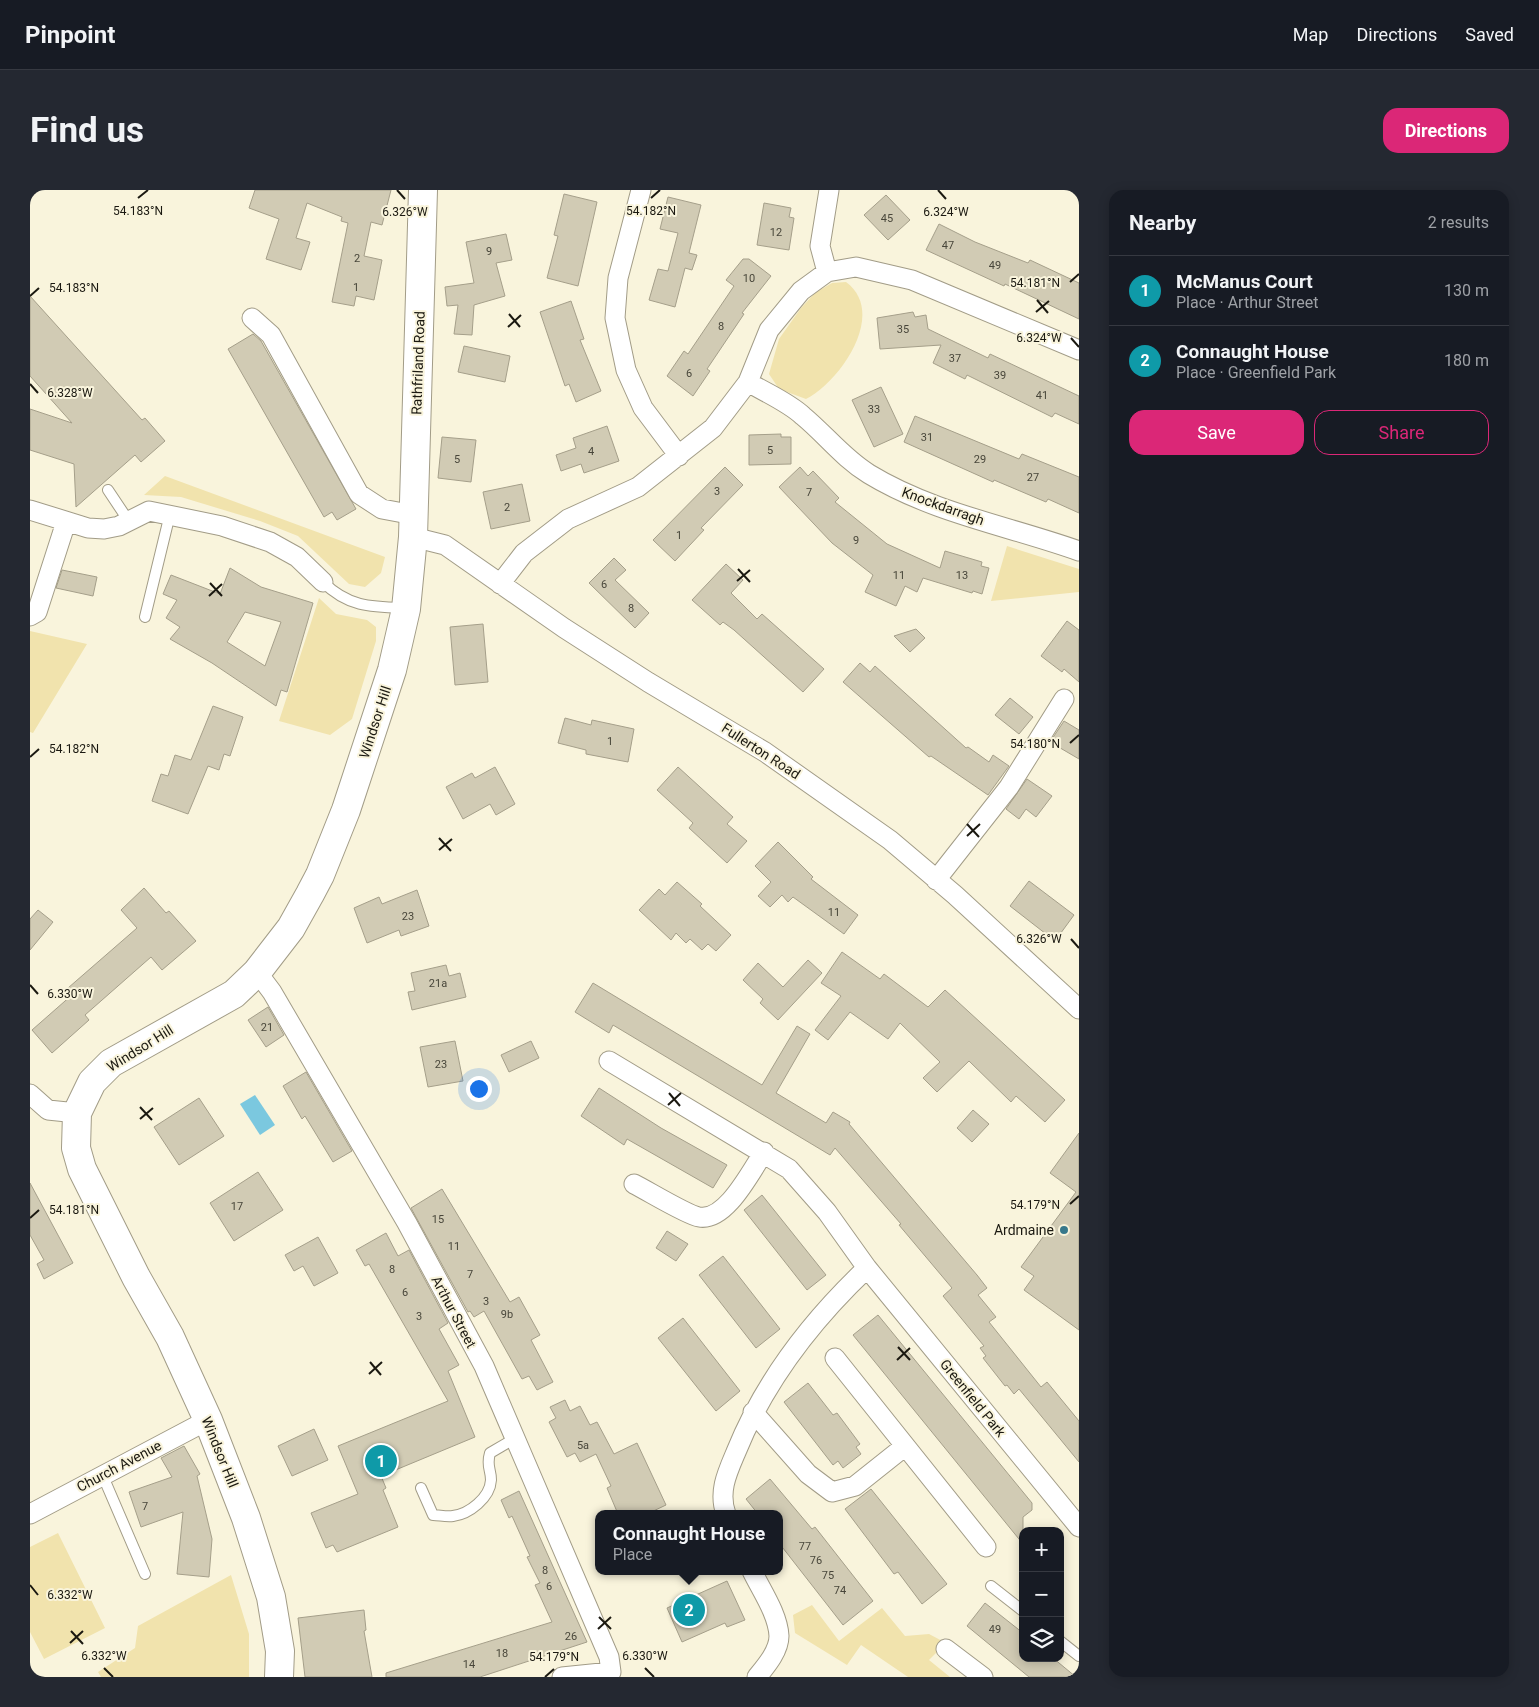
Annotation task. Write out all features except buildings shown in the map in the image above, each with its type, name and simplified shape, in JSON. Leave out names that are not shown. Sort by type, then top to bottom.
[{"type":"main road","name":"Rathfriland Road","points":[[413,526],[423,190]]},
{"type":"main road","name":"Windsor Hill","points":[[279,1677],[280,1651],[271,1597],[246,1518],[208,1420],[170,1337],[136,1277],[82,1169],[76,1148],[77,1114],[92,1082],[111,1063],[234,994],[257,972],[291,928],[320,875],[346,810],[392,670],[406,608],[413,526]]},
{"type":"street","points":[[641,190],[618,278],[615,318],[626,370],[643,408],[679,456]]},
{"type":"street","points":[[827,272],[820,246],[829,190]]},
{"type":"street","points":[[500,584],[524,553],[568,519],[638,487],[712,428],[748,382],[769,330],[801,291],[827,272],[856,267],[912,280],[1079,350]]},
{"type":"street","name":"Fullerton Road","points":[[252,318],[271,335],[359,494],[445,545],[500,584],[648,682],[765,752],[890,840],[1079,1009]]},
{"type":"street","name":"Knockdarragh","points":[[748,382],[802,414],[842,454],[868,473],[909,496],[977,520],[1079,551]]},
{"type":"street","points":[[30,510],[88,528],[104,529],[149,511],[222,526],[270,542],[297,556],[322,582]]},
{"type":"street","points":[[30,616],[37,612],[66,522]]},
{"type":"street","points":[[936,880],[1009,786],[1064,699]]},
{"type":"street","name":"Arthur Street","points":[[257,972],[272,992],[407,1224],[484,1366],[609,1657],[614,1674]]},
{"type":"street","name":"Greenfield Park","points":[[609,1061],[764,1152],[789,1169],[827,1212],[867,1268],[1079,1528]]},
{"type":"street","points":[[30,1094],[48,1110],[77,1114]]},
{"type":"street","points":[[634,1184],[699,1218],[716,1215],[735,1196],[764,1152]]},
{"type":"street","points":[[725,1510],[722,1501],[726,1477],[752,1412],[790,1352],[832,1301],[867,1268]]},
{"type":"street","points":[[835,1358],[904,1447],[986,1547]]},
{"type":"street","points":[[752,1412],[808,1474],[832,1492],[855,1486],[904,1447]]},
{"type":"street","name":"Church Avenue","points":[[30,1514],[102,1474],[208,1420]]},
{"type":"street","points":[[754,1575],[774,1615],[779,1637],[771,1660],[757,1677]]},
{"type":"street","points":[[946,1649],[983,1677]]},
{"type":"street","points":[[562,1677],[614,1674]]},
{"type":"lane","points":[[108,490],[128,520]]},
{"type":"lane","points":[[145,617],[170,514]]},
{"type":"lane","points":[[322,582],[336,595],[357,604],[406,608]]},
{"type":"lane","points":[[422,1488],[433,1515],[453,1516],[472,1508],[485,1497],[491,1480],[487,1464],[490,1453],[514,1439]]},
{"type":"lane","points":[[102,1474],[145,1574]]},
{"type":"lane","points":[[991,1586],[1019,1608]]},
{"type":"lane","points":[[1064,1644],[1079,1656]]},
{"type":"shaded area","points":[[846,282],[858,295],[862,311],[861,328],[845,363],[819,390],[806,399],[779,389],[769,374],[779,339],[801,308],[815,293],[832,283]]},
{"type":"shaded area","points":[[165,476],[385,557],[381,573],[365,587],[349,584],[298,536],[260,521],[181,497],[144,495]]},
{"type":"shaded area","points":[[1007,546],[1079,569],[1079,592],[991,601]]},
{"type":"shaded area","points":[[319,598],[336,614],[367,620],[376,627],[376,641],[352,719],[330,735],[279,721]]},
{"type":"shaded area","points":[[30,631],[87,644],[33,733],[30,732]]},
{"type":"shaded area","points":[[58,1533],[105,1628],[44,1659],[30,1632],[30,1547]]},
{"type":"shaded area","points":[[231,1575],[249,1634],[249,1677],[101,1677],[98,1672],[135,1648],[138,1626]]},
{"type":"shaded area","points":[[812,1605],[839,1641],[882,1608],[905,1636],[929,1634],[946,1643],[929,1660],[950,1677],[908,1677],[861,1645],[847,1665],[795,1633],[793,1615]]},
{"type":"water","points":[[255,1095],[275,1125],[260,1135],[240,1104]]},
{"type":"place","name":"Ardmaine","points":[[1064,1230]]},
{"type":"place","name":"McManus Court","points":[[381,1461]]},
{"type":"place","name":"Connaught House","points":[[689,1610]]}]
